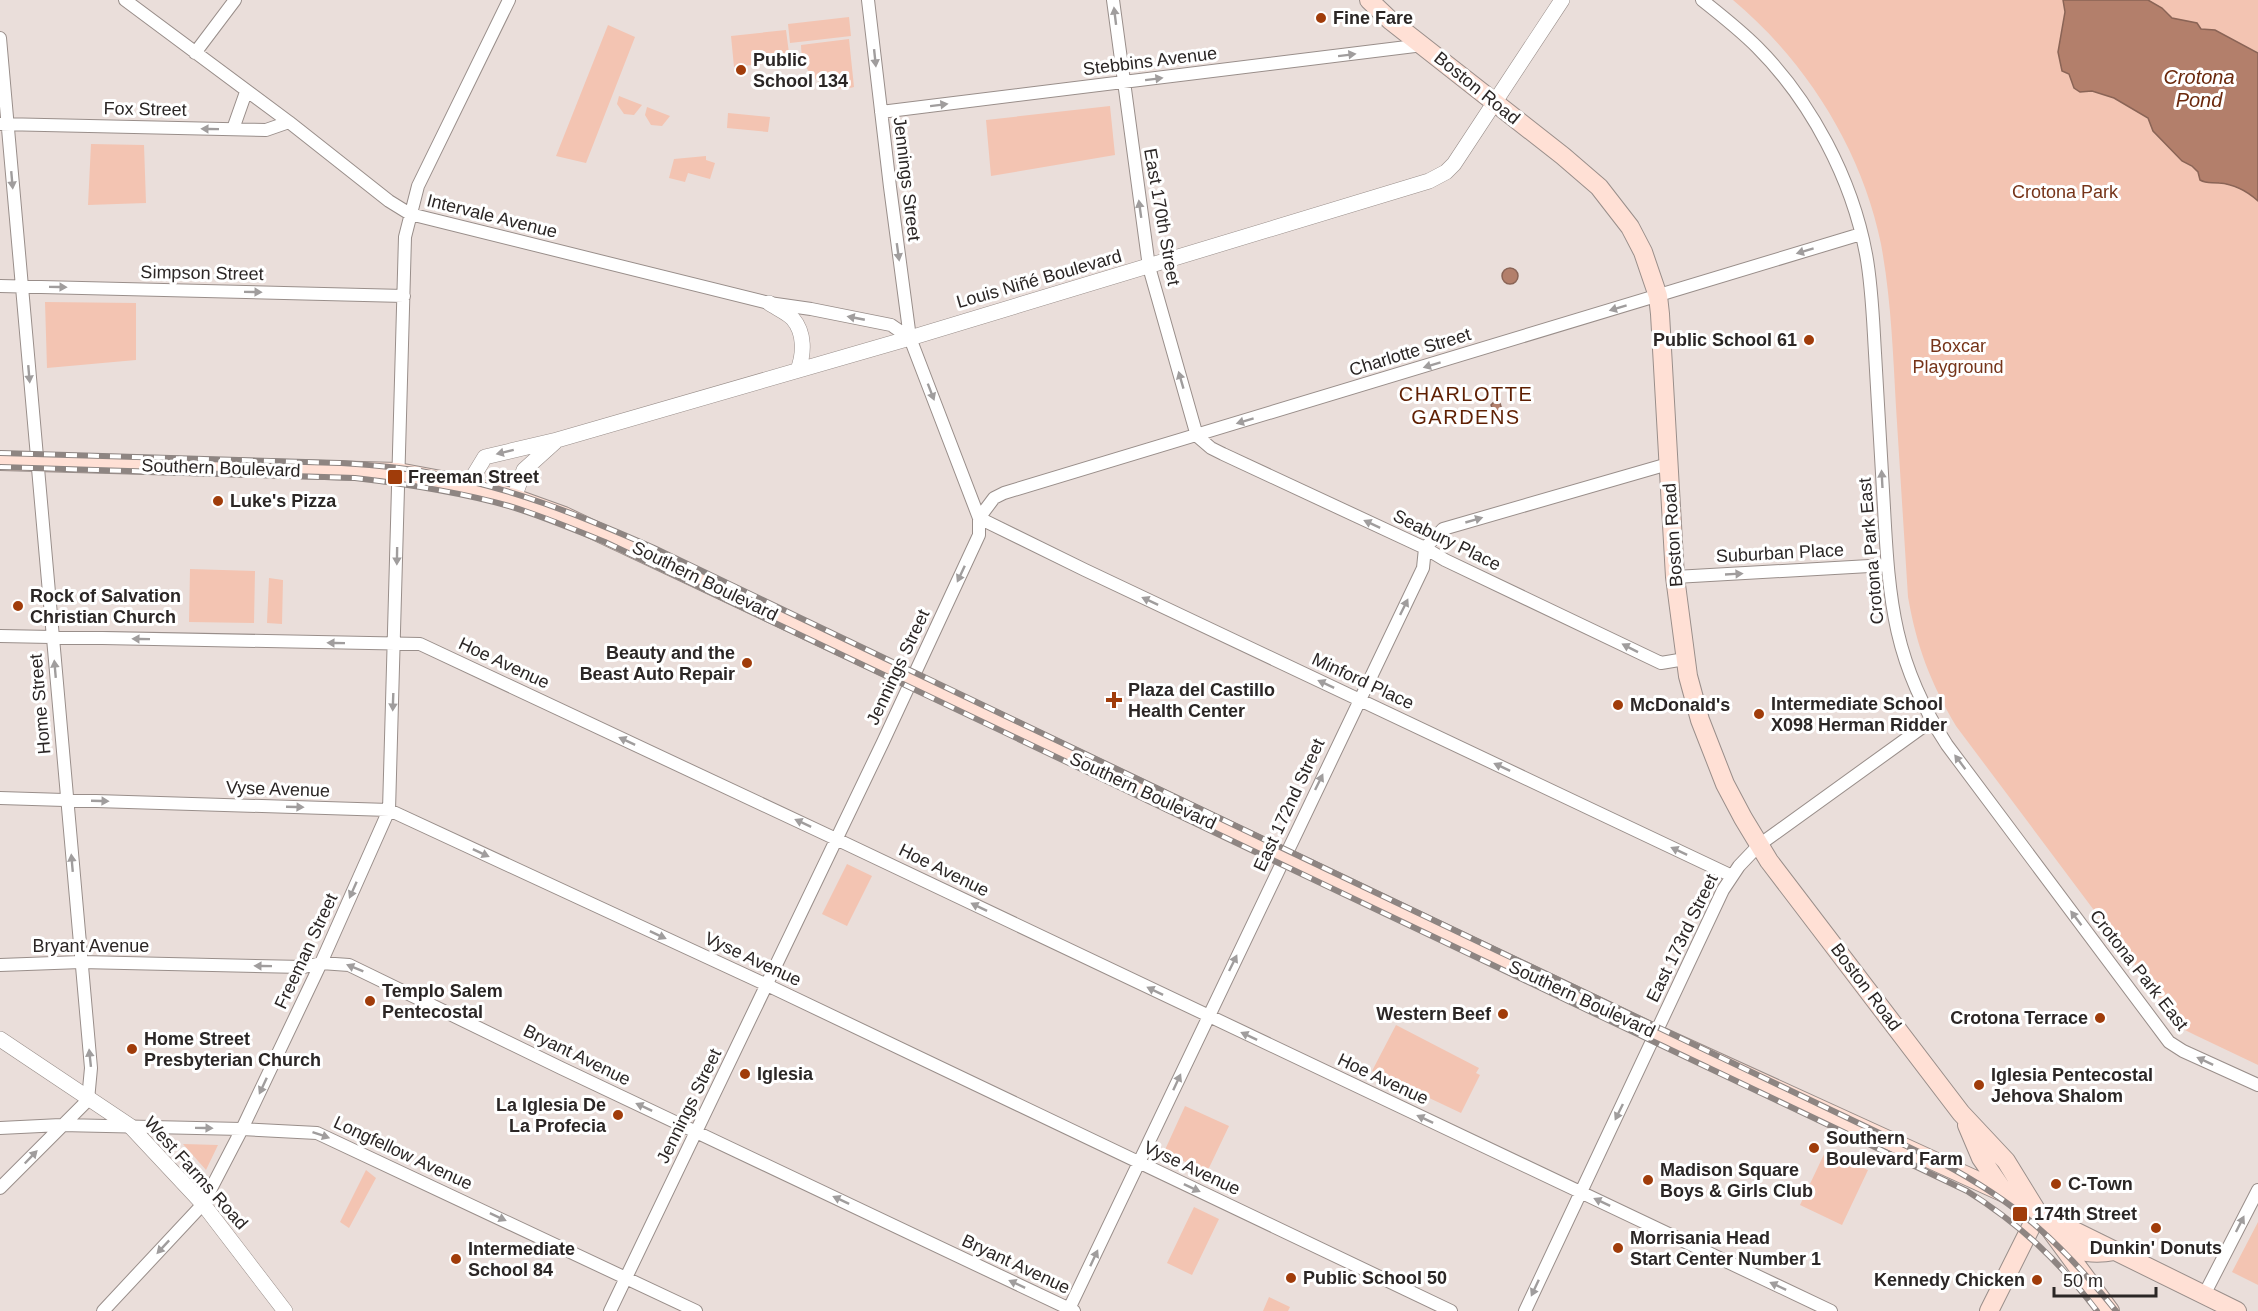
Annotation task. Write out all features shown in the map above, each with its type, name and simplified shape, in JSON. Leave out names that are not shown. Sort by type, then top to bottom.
[{"type":"main road","name":"Boston Road","points":[[1369,0],[1391,21],[1567,159],[1610,199],[1630,227],[1643,252],[1658,296],[1675,578],[1688,676],[1712,753],[1725,784],[1759,845],[1961,1113]]},
{"type":"main road","name":"Southern Boulevard","points":[[0,461],[398,472],[468,485],[564,516],[664,561],[911,681],[1656,1034],[2005,1193],[2038,1213],[2237,1311]]},
{"type":"main road","points":[[1961,1113],[1981,1158],[2005,1193]]},
{"type":"main road","points":[[1961,1113],[2006,1161],[2038,1213],[2110,1311]]},
{"type":"main road","points":[[1989,1311],[2038,1213]]},
{"type":"main road","points":[[2061,1244],[2086,1253],[2115,1251]]},
{"type":"street","name":"Intervale Avenue","points":[[125,0],[289,122],[389,201],[410,214],[769,303],[891,325],[910,338]]},
{"type":"street","points":[[195,53],[235,0]]},
{"type":"street","name":"Freeman Street","points":[[103,1311],[203,1204],[242,1129],[321,963],[389,810],[405,237],[418,186],[509,0]]},
{"type":"street","name":"Jennings Street","points":[[610,1311],[980,535],[979,518],[910,338],[868,0]]},
{"type":"street","name":"East 170th Street","points":[[1113,0],[1149,267],[1197,436]]},
{"type":"street","name":"Louis Niñé Boulevard","points":[[468,485],[485,457],[557,440],[910,338],[1429,181],[1446,172],[1454,164],[1562,0]]},
{"type":"street","name":"Crotona Park East","points":[[1702,0],[1758,48],[1803,104],[1838,168],[1861,234],[1868,262],[1887,565],[1896,628],[1904,659],[1931,721],[2169,1042],[2183,1051],[2258,1085]]},
{"type":"street","name":"Home Street","points":[[0,38],[4,124],[21,286],[92,1068],[88,1100]]},
{"type":"street","name":"Stebbins Avenue","points":[[881,112],[1423,45]]},
{"type":"street","points":[[233,129],[246,92]]},
{"type":"street","name":"Fox Street","points":[[4,124],[266,130],[289,122]]},
{"type":"street","name":"Charlotte Street","points":[[979,518],[994,498],[1004,493],[1861,234]]},
{"type":"street","name":"Simpson Street","points":[[0,286],[404,296]]},
{"type":"street","points":[[769,303],[793,319],[801,335],[802,360],[798,370]]},
{"type":"street","name":"Seabury Place","points":[[1197,436],[1211,448],[1223,454],[1425,548],[1445,560],[1661,663],[1685,659]]},
{"type":"street","name":"Louis Niñé Boulevard","points":[[514,498],[524,470],[557,440]]},
{"type":"street","points":[[1425,548],[1443,529],[1668,464]]},
{"type":"street","name":"Minford Place","points":[[979,518],[1732,876]]},
{"type":"street","name":"East 172nd Street","points":[[1071,1310],[1208,1016],[1423,568],[1425,548]]},
{"type":"street","name":"Suburban Place","points":[[1675,578],[1887,565]]},
{"type":"street","name":"Hoe Avenue","points":[[0,636],[420,644],[1831,1311]]},
{"type":"street","name":"East 173rd Street","points":[[1525,1311],[1723,890],[1732,876],[1759,845],[1931,721]]},
{"type":"street","name":"Vyse Avenue","points":[[0,798],[389,810],[767,985],[1451,1311]]},
{"type":"street","name":"Bryant Avenue","points":[[0,965],[81,962],[303,967],[321,963],[349,965],[1071,1310]]},
{"type":"street","name":"West Farms Road","points":[[0,1039],[130,1126],[203,1204],[285,1311]]},
{"type":"street","points":[[0,1188],[88,1100]]},
{"type":"street","name":"Longfellow Avenue","points":[[0,1128],[61,1125],[317,1132],[696,1311]]},
{"type":"street","points":[[2204,1295],[2258,1190]]},
{"type":"green space","name":"Crotona Park","points":[[1733,0],[2258,0],[2258,1065],[2185,1030],[2177,1021],[1956,726],[1939,694],[1920,648],[1908,597],[1893,346],[1881,244],[1872,209],[1845,142],[1807,79],[1760,24]]},
{"type":"green space","points":[[849,17],[851,36],[790,43],[788,24]]},
{"type":"green space","points":[[608,25],[635,37],[586,163],[556,156]]},
{"type":"green space","points":[[786,30],[790,61],[734,67],[731,36]]},
{"type":"green space","points":[[849,39],[854,87],[833,88],[824,85],[810,73],[805,65],[801,45]]},
{"type":"green space","points":[[619,96],[642,105],[634,115],[624,114],[617,104]]},
{"type":"green space","points":[[1110,106],[1115,155],[991,176],[986,120]]},
{"type":"green space","points":[[647,107],[670,116],[662,126],[651,125],[645,115]]},
{"type":"green space","points":[[728,113],[770,117],[768,132],[727,128]]},
{"type":"green space","points":[[91,144],[144,145],[146,203],[88,205]]},
{"type":"green space","points":[[706,156],[706,160],[715,163],[710,179],[688,173],[685,182],[669,178],[674,159]]},
{"type":"green space","points":[[45,302],[136,303],[136,360],[47,368]]},
{"type":"green space","points":[[190,569],[255,571],[254,623],[189,622]]},
{"type":"green space","points":[[269,578],[283,580],[282,624],[267,623]]},
{"type":"green space","points":[[847,864],[872,876],[847,926],[822,914]]},
{"type":"green space","points":[[1396,1025],[1479,1068],[1476,1073],[1480,1075],[1461,1113],[1372,1071]]},
{"type":"green space","points":[[1185,1106],[1229,1126],[1207,1172],[1164,1152]]},
{"type":"green space","points":[[183,1144],[218,1145],[206,1170]]},
{"type":"green space","points":[[1826,1150],[1868,1170],[1842,1225],[1800,1205]]},
{"type":"green space","points":[[366,1170],[376,1178],[349,1228],[340,1222]]},
{"type":"green space","points":[[1194,1207],[1219,1219],[1192,1275],[1167,1263]]},
{"type":"green space","points":[[2258,1222],[2258,1285],[2232,1272]]},
{"type":"green space","points":[[1269,1297],[1290,1307],[1288,1311],[1263,1311]]},
{"type":"water","name":"Crotona Pond","points":[[2063,0],[2148,0],[2162,8],[2172,18],[2197,23],[2201,29],[2215,30],[2258,53],[2258,201],[2235,186],[2200,180],[2198,172],[2182,161],[2153,131],[2148,118],[2114,98],[2092,91],[2080,92],[2074,88],[2069,74],[2062,71],[2058,52],[2065,12]]},
{"type":"water","points":[[1510,268],[1516,270],[1518,276],[1516,282],[1510,284],[1504,282],[1502,276],[1504,270]]},
{"type":"water","points":[[1495,401],[1500,403],[1503,414],[1500,419],[1495,417],[1491,405]]},
{"type":"railway","points":[[0,453],[340,463],[397,468],[489,486],[600,525],[654,548],[1942,1163],[1994,1194],[2038,1227],[2077,1265],[2116,1311]]},
{"type":"railway","points":[[0,467],[355,478],[433,489],[490,501],[581,532],[1967,1191],[2005,1217],[2038,1245],[2097,1311]]},
{"type":"place","name":"Fine Fare","points":[[1321,18]]},
{"type":"place","name":"Public School 134","points":[[741,70]]},
{"type":"place","name":"Public School 61","points":[[1809,340]]},
{"type":"place","name":"Freeman Street","points":[[395,477]]},
{"type":"place","name":"Luke's Pizza","points":[[218,501]]},
{"type":"place","name":"Rock of Salvation Christian Church","points":[[18,606]]},
{"type":"place","name":"Beauty and the Beast Auto Repair","points":[[747,663]]},
{"type":"place","name":"Plaza del Castillo Health Center","points":[[1114,700]]},
{"type":"place","name":"McDonald's","points":[[1618,705]]},
{"type":"place","name":"Intermediate School X098 Herman Ridder","points":[[1759,714]]},
{"type":"place","name":"Templo Salem Pentecostal","points":[[370,1001]]},
{"type":"place","name":"Western Beef","points":[[1503,1014]]},
{"type":"place","name":"Crotona Terrace","points":[[2100,1018]]},
{"type":"place","name":"Home Street Presbyterian Church","points":[[132,1049]]},
{"type":"place","name":"Iglesia","points":[[745,1074]]},
{"type":"place","name":"Iglesia Pentecostal Jehova Shalom","points":[[1979,1085]]},
{"type":"place","name":"La Iglesia De La Profecia","points":[[618,1115]]},
{"type":"place","name":"Southern Boulevard Farm","points":[[1814,1148]]},
{"type":"place","name":"Madison Square Boys & Girls Club","points":[[1648,1180]]},
{"type":"place","name":"C-Town","points":[[2056,1184]]},
{"type":"place","name":"174th Street","points":[[2020,1214]]},
{"type":"place","name":"Dunkin' Donuts","points":[[2156,1228]]},
{"type":"place","name":"Morrisania Head Start Center Number 1","points":[[1618,1248]]},
{"type":"place","name":"Intermediate School 84","points":[[456,1259]]},
{"type":"place","name":"Public School 50","points":[[1291,1278]]},
{"type":"place","name":"Kennedy Chicken","points":[[2037,1280]]},
{"type":"district","name":"CHARLOTTE GARDENS","points":[[1466,406]]},
{"type":"park label","name":"Boxcar Playground","points":[[1958,356]]}]
